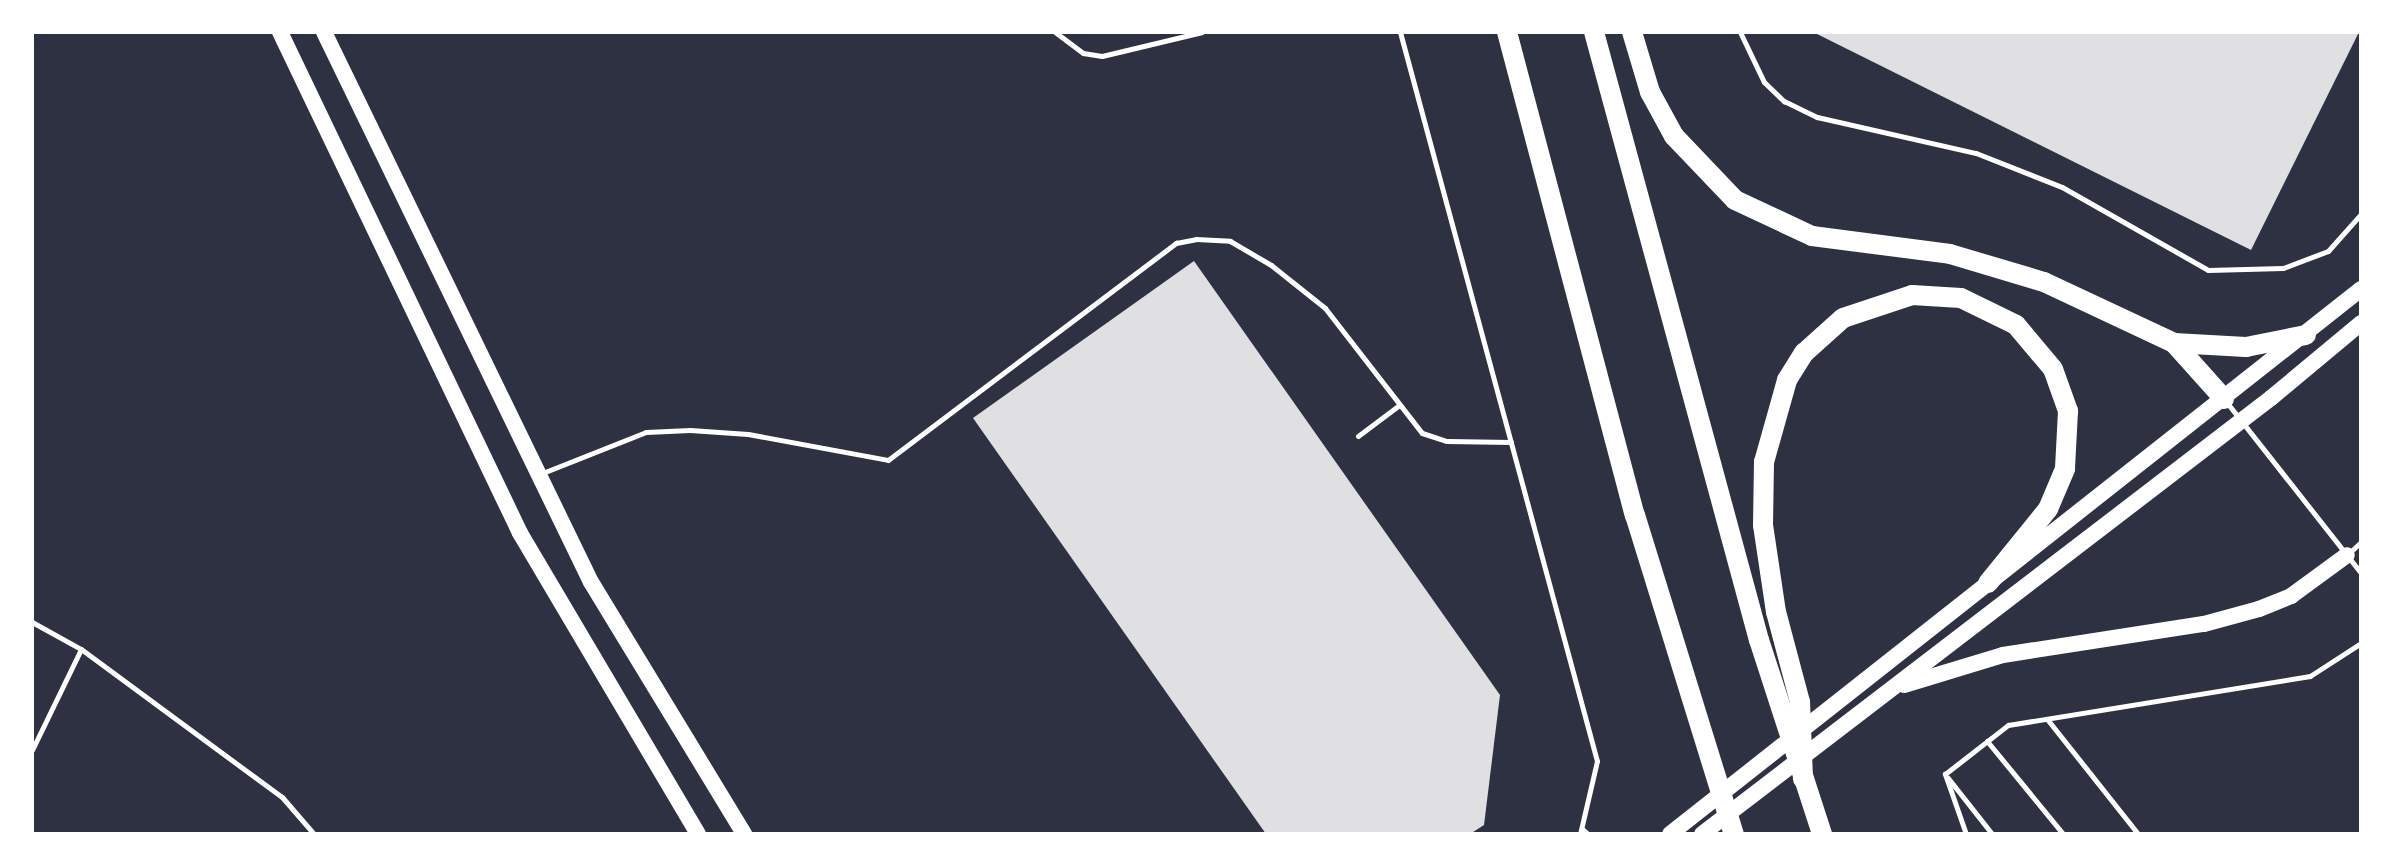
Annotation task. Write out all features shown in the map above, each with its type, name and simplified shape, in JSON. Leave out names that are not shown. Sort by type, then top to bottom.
[{"type":"highway","points":[[1507,32],[1635,515],[1734,834]]},
{"type":"highway","points":[[1594,32],[1759,640],[1822,834]]},
{"type":"highway","points":[[1632,32],[1650,92],[1674,136],[1735,200],[1774,222],[1812,236],[1996,266],[2044,282],[2174,343],[2246,347],[2306,335]]},
{"type":"highway","points":[[1803,779],[1800,702],[1776,612],[1763,525],[1764,462],[1787,380],[1804,353],[1843,318],[1912,295],[1961,298],[2016,325],[2053,369],[2068,411],[2065,469],[2048,509],[1988,583]]},
{"type":"highway","points":[[2174,343],[2224,399]]},
{"type":"main road","points":[[280,32],[520,533],[698,834]]},
{"type":"main road","points":[[324,32],[599,595],[744,834]]},
{"type":"main road","points":[[1670,834],[2361,289]]},
{"type":"main road","points":[[1702,834],[2240,422],[2361,323]]},
{"type":"main road","points":[[1891,689],[2003,655],[2204,624],[2259,609],[2291,596],[2347,555]]},
{"type":"lane","points":[[1055,32],[1083,53],[1102,56],[1202,32]]},
{"type":"lane","points":[[1400,32],[1597,761],[1581,832],[1588,834]]},
{"type":"lane","points":[[1740,32],[1764,82],[1784,101],[1817,117],[1976,153],[2062,187],[2208,270],[2283,268],[2328,251],[2361,214]]},
{"type":"lane","points":[[538,475],[646,432],[690,430],[748,434],[888,460],[1176,243],[1196,239],[1230,241],[1271,265],[1325,308],[1398,406],[1434,439],[1511,442]]},
{"type":"lane","points":[[2224,399],[2361,573]]},
{"type":"lane","points":[[1358,436],[1398,406]]},
{"type":"lane","points":[[2347,555],[2361,542]]},
{"type":"lane","points":[[32,622],[81,649],[282,797],[314,834]]},
{"type":"lane","points":[[1945,774],[2008,725],[2310,676],[2361,643]]},
{"type":"lane","points":[[32,750],[81,649]]},
{"type":"lane","points":[[2047,719],[2138,834]]},
{"type":"lane","points":[[1987,741],[2063,834]]},
{"type":"lane","points":[[1945,774],[1966,834]]},
{"type":"lane","points":[[1945,774],[1992,834]]},
{"type":"building","points":[[1813,32],[2359,32],[2251,250]]},
{"type":"building","points":[[1194,261],[1500,695],[1484,825],[1470,834],[1266,834],[973,418]]}]
